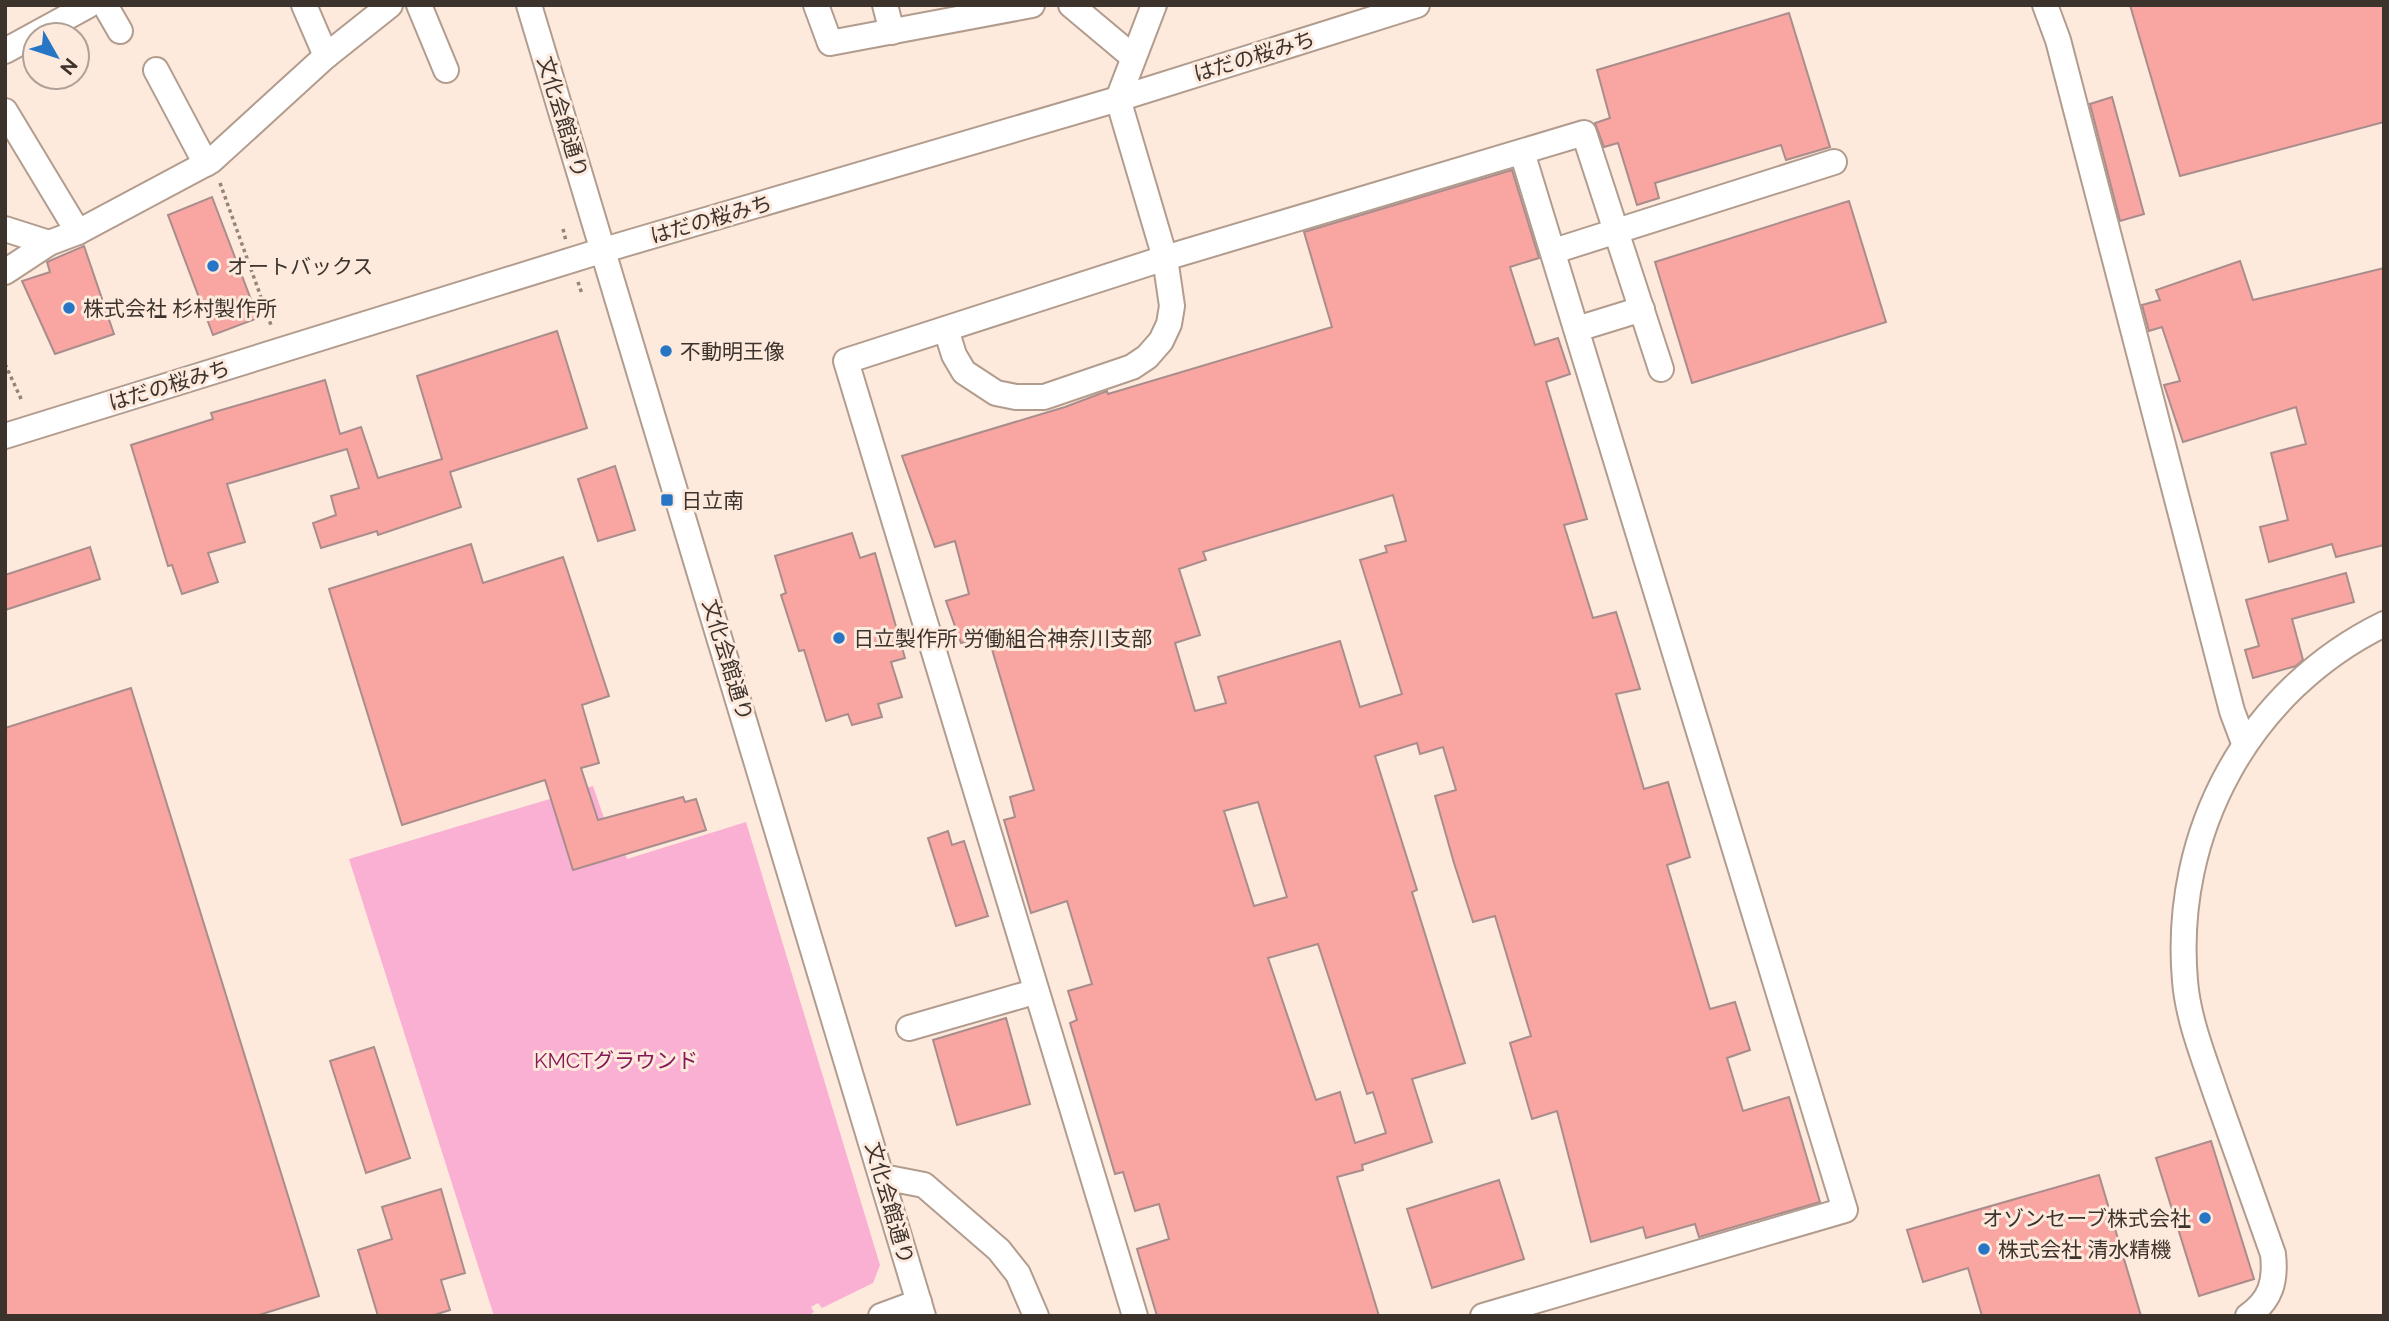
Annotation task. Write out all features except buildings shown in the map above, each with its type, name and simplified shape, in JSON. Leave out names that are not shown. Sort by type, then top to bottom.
[{"type":"street","points":[[5,51],[89,5]]},
{"type":"street","points":[[105,5],[120,31]]},
{"type":"street","points":[[304,5],[326,56]]},
{"type":"street","points":[[5,272],[49,243],[78,232],[209,163],[326,56],[390,5]]},
{"type":"street","points":[[419,5],[446,70]]},
{"type":"street","name":"文化会館通り","points":[[528,5],[921,1309]]},
{"type":"street","points":[[816,5],[830,43],[1032,5]]},
{"type":"street","points":[[885,5],[892,32]]},
{"type":"street","points":[[1071,5],[1133,57]]},
{"type":"street","points":[[946,329],[954,355],[964,372],[978,384],[1016,397],[1044,397],[1132,367],[1147,357],[1161,341],[1172,306],[1165,258],[1118,99],[1154,5]]},
{"type":"street","name":"はだの桜みち","points":[[5,436],[604,250],[1118,99],[1418,5]]},
{"type":"street","points":[[2045,5],[2058,40],[2232,711],[2244,743]]},
{"type":"street","points":[[156,70],[209,163]]},
{"type":"street","points":[[5,111],[78,232]]},
{"type":"street","points":[[1135,1316],[1034,992],[846,361],[1165,258],[1584,133],[1661,369]]},
{"type":"street","points":[[1483,1316],[1845,1210],[1522,152]]},
{"type":"street","points":[[1554,251],[1833,162]]},
{"type":"street","points":[[5,229],[49,243]]},
{"type":"street","points":[[1577,330],[1642,309]]},
{"type":"street","points":[[2248,1316],[2266,1299],[2273,1285],[2273,1254],[2198,1041],[2185,983],[2188,891],[2198,843],[2215,796],[2244,743],[2288,691],[2326,659],[2384,624]]},
{"type":"street","points":[[909,1028],[1034,992]]},
{"type":"street","points":[[883,1177],[924,1185],[999,1250],[1018,1273],[1032,1301],[1036,1316]]},
{"type":"street","points":[[881,1316],[921,1309]]},
{"type":"path","points":[[209,163],[271,325]]},
{"type":"path","points":[[563,229],[566,241]]},
{"type":"path","points":[[578,282],[582,294]]},
{"type":"path","points":[[5,364],[22,401]]},
{"type":"green space","name":"KMCTグラウンド","points":[[593,786],[613,844],[621,841],[627,859],[746,822],[880,1265],[873,1283],[822,1308],[818,1303],[811,1307],[814,1312],[807,1316],[494,1316],[349,859]]},
{"type":"place","name":"オートバックス","points":[[213,266]]},
{"type":"place","name":"株式会社 杉村製作所","points":[[69,308]]},
{"type":"place","name":"不動明王像","points":[[666,351]]},
{"type":"place","name":"日立南","points":[[667,500]]},
{"type":"place","name":"日立製作所 労働組合神奈川支部","points":[[839,638]]},
{"type":"place","name":"オゾンセーブ株式会社","points":[[2205,1218]]},
{"type":"place","name":"株式会社 清水精機","points":[[1984,1249]]}]
